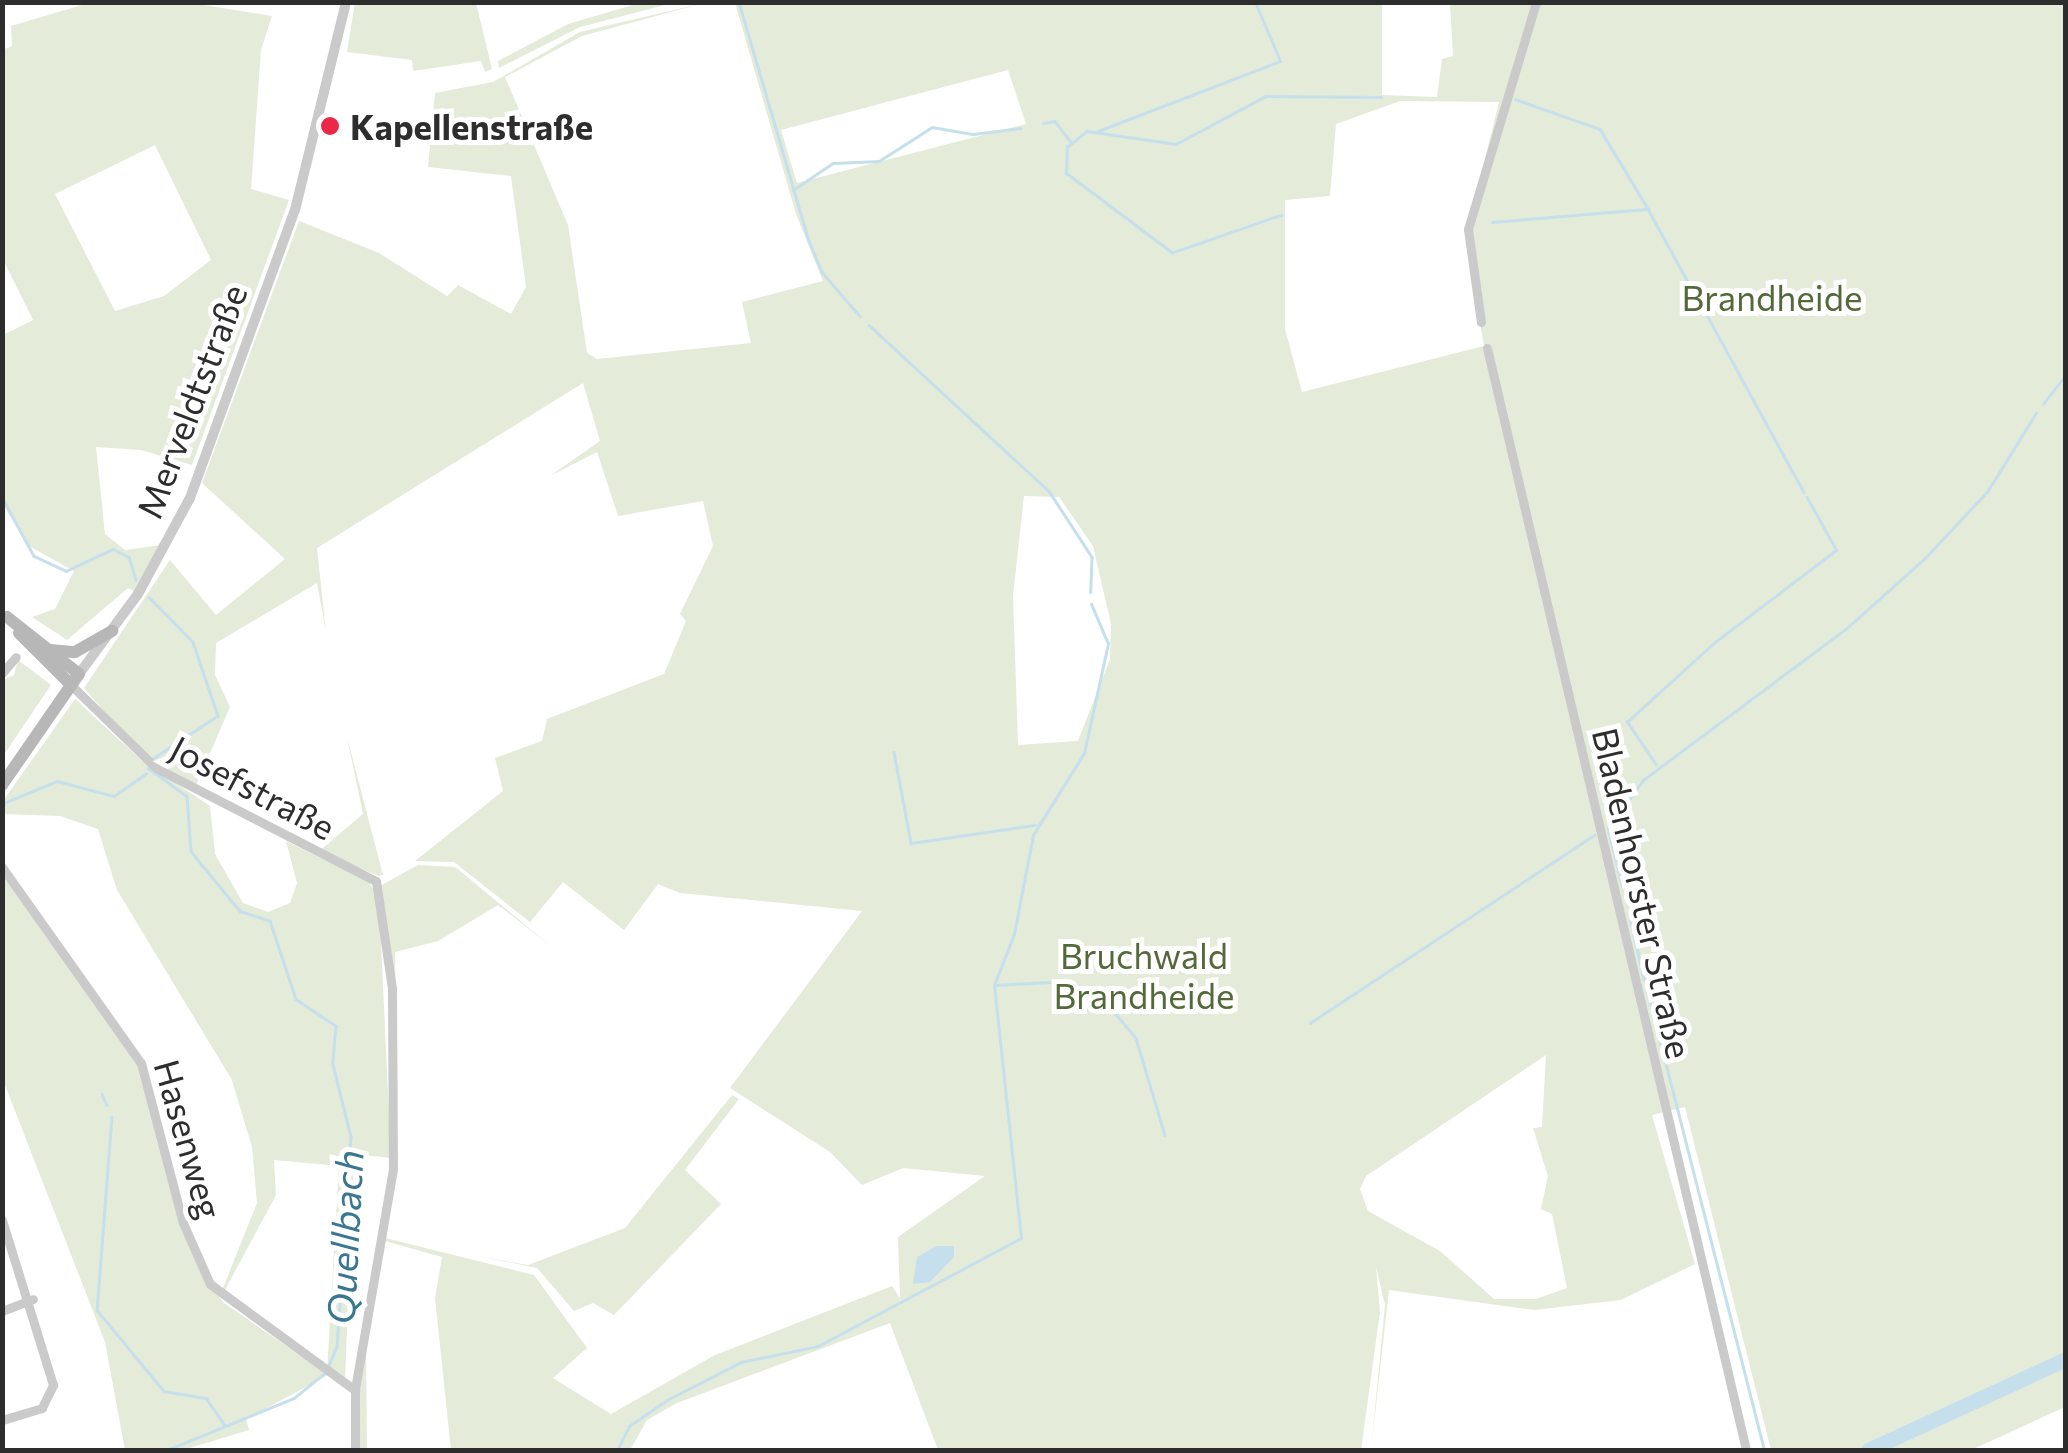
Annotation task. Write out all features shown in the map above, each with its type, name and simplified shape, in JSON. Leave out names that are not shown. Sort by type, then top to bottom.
[{"type":"main road","points":[[5,614],[49,650],[75,680]]},
{"type":"main road","points":[[5,614],[75,680]]},
{"type":"main road","points":[[49,650],[75,652],[112,631]]},
{"type":"main road","name":"Merveldtstraße","points":[[4,781],[75,680]]},
{"type":"street","name":"Merveldtstraße","points":[[75,680],[165,550],[196,480],[295,210],[346,2]]},
{"type":"street","points":[[1481,322],[1468,230],[1536,2]]},
{"type":"street","name":"Bladenhorster Straße","points":[[1487,348],[1746,1450]]},
{"type":"street","points":[[2,673],[16,657]]},
{"type":"street","name":"Josefstraße","points":[[75,680],[156,768],[376,882],[392,988],[393,1169],[355,1390]]},
{"type":"street","name":"Hasenweg","points":[[2,866],[142,1063],[204,1272],[226,1301],[355,1390]]},
{"type":"street","points":[[2,1220],[33,1299],[52,1373],[50,1398],[29,1414],[2,1420]]},
{"type":"street","points":[[2,1311],[33,1299]]},
{"type":"street","points":[[355,1390],[355,1450]]},
{"type":"green space","points":[[92,2],[192,3],[272,16],[261,50],[251,189],[289,200],[192,465],[141,450],[96,447],[105,534],[125,550],[162,545],[136,592],[128,588],[67,640],[32,617],[55,609],[74,571],[27,545],[3,504],[3,335],[33,320],[3,260],[2,50],[12,46],[11,26]],"holes":[[[155,145],[211,260],[164,296],[115,311],[55,194]]]},
{"type":"green space","points":[[643,2],[673,3],[580,27],[499,68],[498,61],[568,24]]},
{"type":"green space","points":[[355,3],[476,3],[492,69],[485,72],[481,61],[413,71],[412,60],[347,52]]},
{"type":"green space","name":"Brandheide","points":[[704,3],[582,36],[505,77],[568,225],[587,353],[597,359],[751,343],[742,302],[823,281],[796,214],[735,3],[1382,3],[1382,95],[1437,97],[1442,59],[1453,56],[1450,3],[2065,3],[2065,1407],[1971,1450],[1771,1450],[1685,1107],[1652,1115],[1695,1264],[1621,1300],[1534,1310],[1389,1290],[1371,1450],[1385,1305],[1376,1267],[1380,1312],[1361,1450],[938,1450],[890,1323],[677,1403],[647,1420],[630,1450],[451,1450],[435,1298],[442,1257],[385,1241],[366,1344],[367,1450],[357,1450],[358,1385],[374,1276],[385,1238],[534,1275],[587,1348],[553,1378],[611,1414],[715,1355],[892,1286],[900,1298],[898,1237],[985,1176],[903,1168],[862,1185],[830,1152],[730,1088],[862,911],[680,893],[658,884],[624,930],[563,882],[530,922],[454,862],[415,861],[503,791],[495,758],[542,741],[547,719],[664,674],[686,621],[680,614],[713,546],[703,501],[618,516],[597,452],[550,476],[600,441],[583,383],[317,548],[326,632],[317,583],[216,643],[215,675],[230,707],[194,790],[141,754],[84,688],[170,560],[216,615],[285,559],[202,483],[299,221],[379,253],[447,296],[458,285],[511,314],[526,287],[511,176],[428,167],[435,93],[493,82],[580,32]],"holes":[[[1008,70],[1026,124],[797,183],[781,130]],[[1400,101],[1499,102],[1466,236],[1484,346],[1302,392],[1285,329],[1285,200],[1330,196],[1336,124]],[[1024,496],[1059,497],[1093,546],[1111,624],[1110,659],[1078,741],[1018,745],[1013,596]],[[1546,1055],[1542,1127],[1533,1128],[1548,1176],[1541,1209],[1552,1214],[1567,1288],[1536,1299],[1494,1299],[1440,1251],[1368,1211],[1360,1189],[1366,1176]]]},
{"type":"green space","points":[[18,660],[51,685],[3,756],[3,680],[14,675]]},
{"type":"green space","points":[[75,699],[141,760],[210,806],[215,854],[243,903],[268,912],[290,903],[297,883],[286,841],[369,882],[379,899],[391,1158],[354,1154],[345,1379],[327,1372],[339,1166],[274,1160],[276,1195],[225,1290],[323,1366],[221,1293],[257,1203],[252,1147],[232,1080],[117,890],[98,829],[60,816],[3,814],[3,801]]},
{"type":"green space","points":[[347,737],[383,875],[379,876],[318,852],[363,814]]},
{"type":"green space","points":[[418,865],[455,867],[552,947],[498,905],[438,941],[395,952],[398,1114],[392,958],[380,886]]},
{"type":"green space","points":[[3,870],[138,1062],[173,1199],[205,1279],[224,1303],[328,1375],[246,1419],[249,1430],[183,1450],[125,1450],[105,1342],[3,1080]]},
{"type":"green space","points":[[732,1095],[739,1099],[685,1170],[721,1204],[614,1315],[593,1303],[574,1311],[537,1268],[478,1256],[528,1265],[625,1228]]},
{"type":"water","points":[[937,1246],[954,1246],[954,1257],[930,1282],[913,1284],[917,1257]]},
{"type":"waterway","points":[[739,2],[809,241],[822,272],[860,316]]},
{"type":"waterway","points":[[1098,131],[1280,61],[1255,2]]},
{"type":"waterway","points":[[1282,215],[1172,253],[1066,173],[1067,147],[1087,131],[1176,144],[1266,96],[1381,97]]},
{"type":"waterway","points":[[1515,99],[1600,129],[1647,207]]},
{"type":"waterway","points":[[1043,123],[1055,121],[1070,141]]},
{"type":"waterway","points":[[793,190],[833,163],[879,161],[932,127],[973,134],[1021,128]]},
{"type":"waterway","points":[[1492,222],[1648,209],[1698,300]]},
{"type":"waterway","points":[[1702,306],[1804,492]]},
{"type":"waterway","points":[[869,325],[1049,491],[1092,557],[1091,592]]},
{"type":"waterway","points":[[2043,404],[2066,375]]},
{"type":"waterway","points":[[1622,887],[1608,829],[1643,780],[1847,628],[1924,559],[1987,492],[2036,413]]},
{"type":"waterway","name":"Quellbach","points":[[2,497],[34,556],[66,571],[113,549],[129,557],[136,580]]},
{"type":"waterway","points":[[1656,765],[1627,722],[1715,642],[1836,550],[1807,498]]},
{"type":"waterway","name":"Quellbach","points":[[149,597],[193,642],[218,716],[153,759]]},
{"type":"waterway","points":[[617,1450],[629,1426],[667,1400],[741,1362],[818,1346],[1021,1238],[994,985],[1014,934],[1033,835],[1084,753],[1108,644],[1091,604]]},
{"type":"waterway","points":[[894,752],[911,843],[1035,825]]},
{"type":"waterway","name":"Quellbach","points":[[148,768],[187,796],[191,851],[202,865],[240,911],[270,921],[296,999],[336,1026],[333,1064],[351,1137],[337,1347],[329,1366]]},
{"type":"waterway","points":[[4,803],[57,781],[114,796],[146,774]]},
{"type":"waterway","points":[[1310,1023],[1594,835]]},
{"type":"waterway","points":[[1629,912],[1644,979]]},
{"type":"waterway","points":[[995,985],[1070,981],[1104,1000],[1136,1038],[1165,1135]]},
{"type":"waterway","points":[[1647,989],[1764,1449]]},
{"type":"waterway","points":[[102,1094],[107,1105]]},
{"type":"waterway","points":[[112,1117],[97,1310],[164,1391],[206,1398],[224,1424]]},
{"type":"waterway","points":[[1868,1450],[2066,1359]]},
{"type":"waterway","name":"Quellbach","points":[[167,1450],[294,1398],[325,1373]]},
{"type":"place","name":"Kapellenstraße","points":[[330,126]]},
{"type":"park label","name":"Bruchwald Brandheide","points":[[1144,975]]}]
